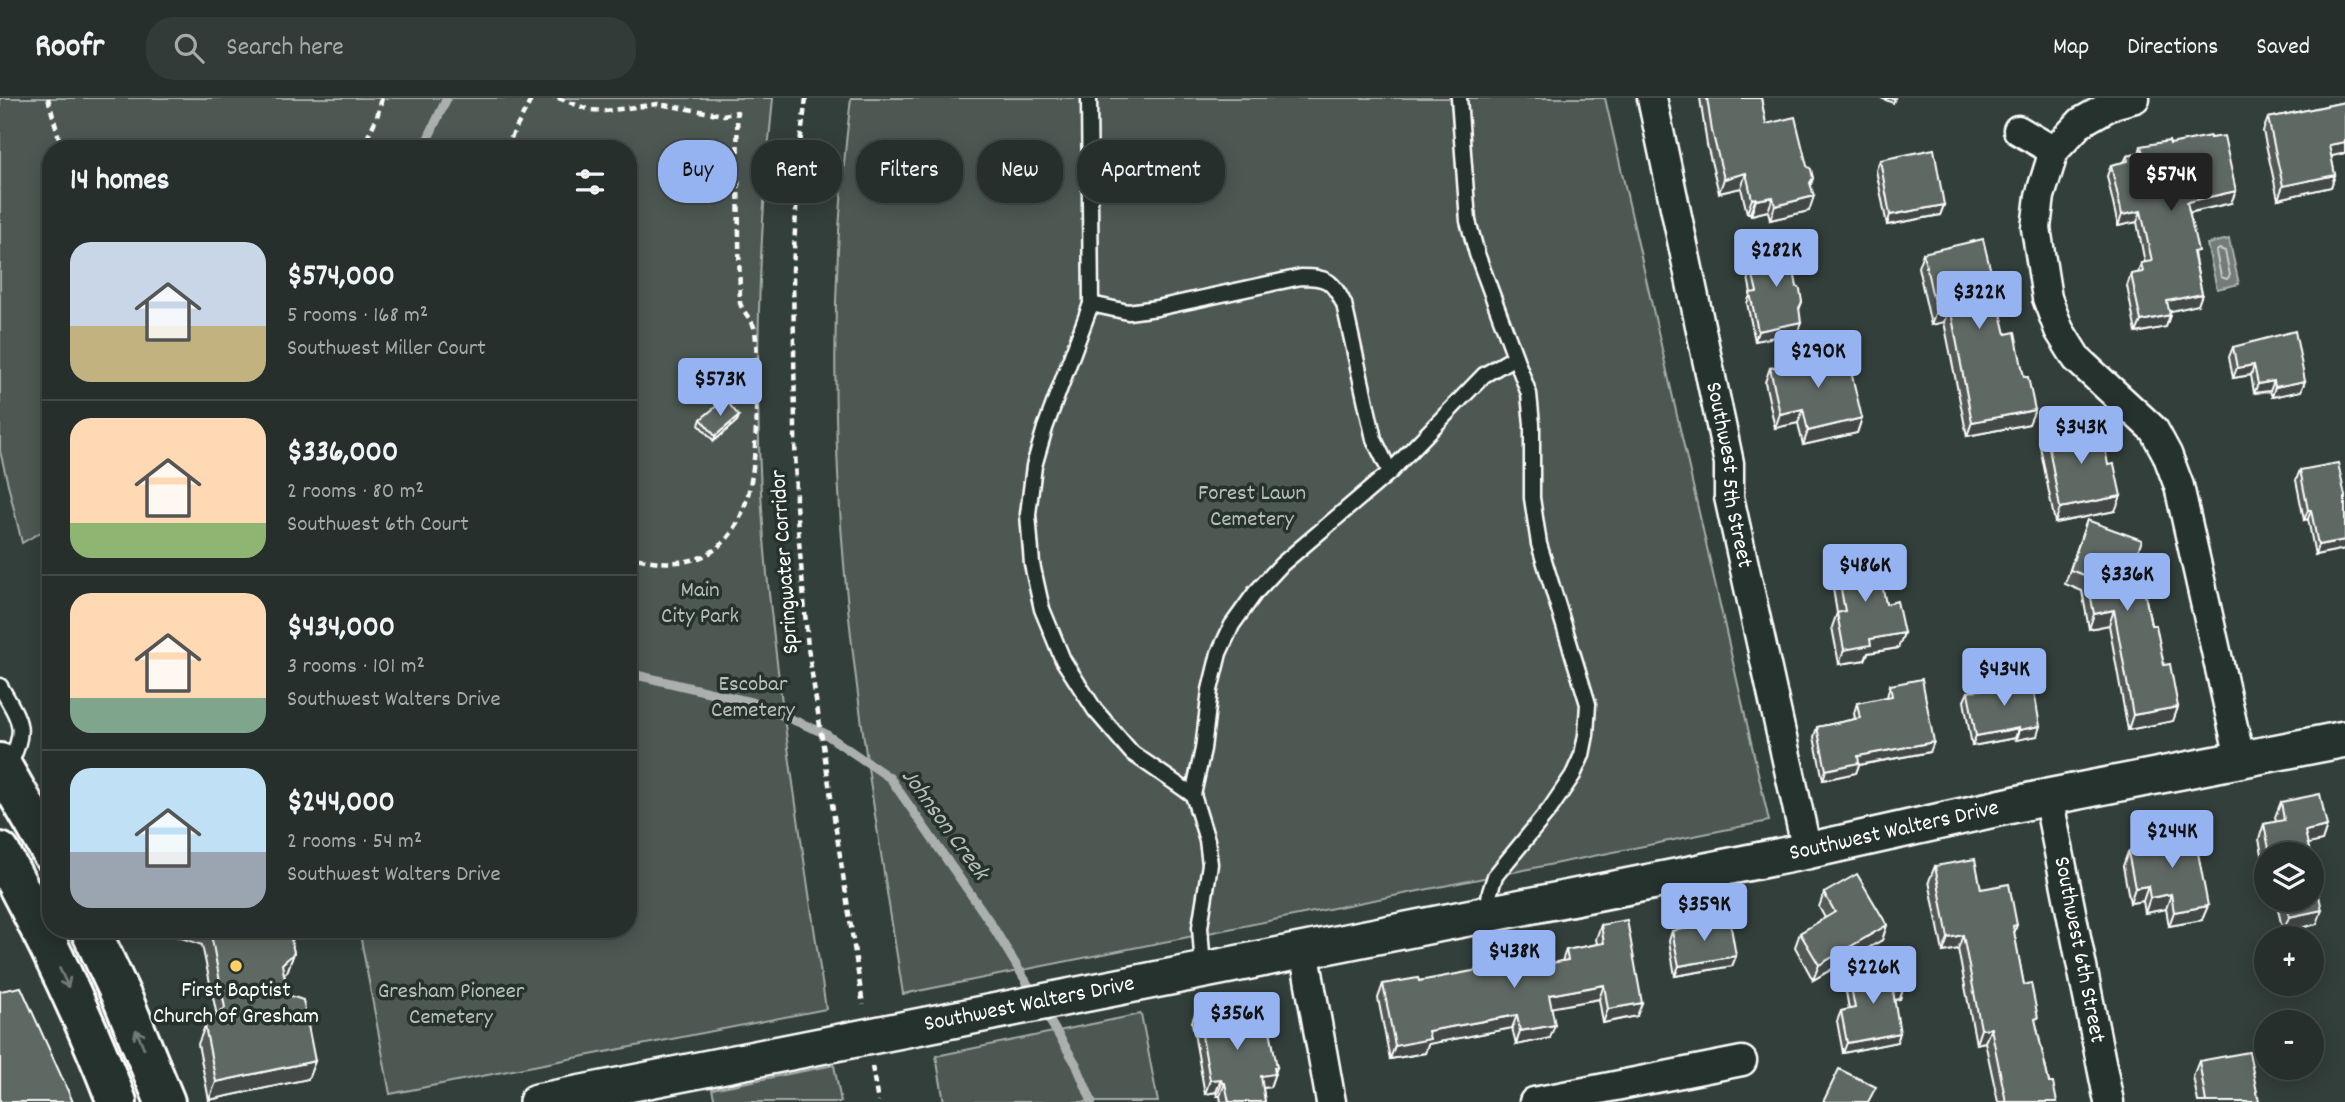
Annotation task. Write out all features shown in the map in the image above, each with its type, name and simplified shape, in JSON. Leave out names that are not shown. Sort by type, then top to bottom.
[{"type":"main road","points":[[3,769],[42,836]]},
{"type":"main road","points":[[0,852],[42,931]]},
{"type":"main road","points":[[45,938],[81,1013],[117,1102]]},
{"type":"main road","points":[[94,938],[165,1102]]},
{"type":"street","name":"Southwest 5th Street","points":[[1651,98],[1729,463],[1729,497],[1807,851]]},
{"type":"street","points":[[2135,98],[2113,104],[2081,122],[2054,151],[2040,196],[2036,228],[2047,298],[2059,330],[2077,359],[2154,430],[2167,454],[2179,486],[2240,758]]},
{"type":"street","points":[[2018,130],[2054,151]]},
{"type":"street","name":"Southwest Walters Drive","points":[[537,1102],[1807,851],[2048,797],[2345,739]]},
{"type":"street","name":"Southwest 6th Street","points":[[2048,797],[2109,1102]]},
{"type":"street","points":[[1304,950],[1331,1102]]},
{"type":"street","points":[[1534,1102],[1742,1061]]},
{"type":"lane","points":[[1089,98],[1091,304],[1045,428],[1034,466],[1028,514],[1032,564],[1042,609],[1063,660],[1095,710],[1132,753],[1193,795]]},
{"type":"lane","points":[[1459,98],[1468,221],[1477,254],[1529,394],[1532,424],[1532,498],[1539,544],[1588,704],[1582,755],[1573,775],[1550,809],[1495,876],[1486,914]]},
{"type":"lane","points":[[1091,304],[1128,312],[1301,277],[1322,276],[1336,287],[1344,304],[1374,439],[1390,472]]},
{"type":"lane","points":[[1203,970],[1200,927],[1210,864],[1207,840],[1193,795],[1203,749],[1210,690],[1219,653],[1232,625],[1255,593],[1282,564],[1390,472],[1484,374],[1515,357]]},
{"type":"lane","points":[[0,686],[21,723],[18,747],[3,769]]},
{"type":"path","points":[[48,98],[60,140]]},
{"type":"path","points":[[366,140],[382,98]]},
{"type":"path","points":[[510,140],[532,98]]},
{"type":"path","points":[[558,98],[597,110],[658,104],[724,115],[737,112],[740,303],[755,328],[754,472],[746,509],[735,529],[720,545],[691,560],[652,562],[637,558]]},
{"type":"path","name":"Springwater Corridor","points":[[806,98],[799,151],[793,270],[796,505],[808,648],[863,1010]]},
{"type":"path","points":[[871,1058],[878,1102]]},
{"type":"green space","points":[[0,98],[773,98],[769,140],[751,140],[751,203],[764,203],[758,336],[762,515],[794,792],[826,1009],[390,1094],[361,938],[637,938],[637,140],[42,140],[42,531],[22,543],[0,451]]},
{"type":"green space","name":"Forest Lawn Cemetery","points":[[851,98],[1605,98],[1769,821],[903,994],[862,726],[844,564],[837,448],[835,331]]},
{"type":"green space","points":[[1141,1014],[1158,1102],[944,1102],[936,1056]]},
{"type":"green space","points":[[834,1065],[841,1102],[715,1102],[712,1089]]},
{"type":"water","points":[[2229,239],[2239,284],[2217,289],[2207,244]]},
{"type":"building","points":[[1707,98],[1761,98],[1766,124],[1795,117],[1807,166],[1811,169],[1813,178],[1810,183],[1814,196],[1775,206],[1773,197],[1752,199],[1746,173],[1724,179]]},
{"type":"building","points":[[2345,102],[2345,142],[2329,145],[2335,175],[2283,186],[2268,118]]},
{"type":"building","points":[[2224,136],[2236,191],[2187,202],[2198,251],[2193,252],[2202,294],[2167,301],[2170,315],[2141,321],[2131,274],[2143,272],[2141,263],[2152,261],[2141,211],[2122,215],[2111,165],[2128,161],[2127,156],[2143,153],[2141,146],[2169,141],[2170,144]]},
{"type":"building","points":[[1934,149],[1944,205],[1890,215],[1880,160]]},
{"type":"building","points":[[1983,239],[2006,334],[2015,332],[2024,377],[2028,377],[2035,410],[1972,422],[1950,307],[1936,311],[1923,253]]},
{"type":"building","points":[[1789,243],[1802,302],[1799,308],[1801,322],[1758,331],[1750,293],[1757,292],[1751,267],[1758,265],[1755,251]]},
{"type":"building","points":[[2295,331],[2305,381],[2275,387],[2274,381],[2258,384],[2254,365],[2237,368],[2233,347]]},
{"type":"building","points":[[1846,350],[1862,418],[1808,431],[1803,409],[1780,414],[1770,368]]},
{"type":"building","points":[[725,399],[739,416],[715,436],[701,419]]},
{"type":"building","points":[[2078,424],[2078,427],[2093,424],[2095,437],[2103,436],[2108,465],[2114,464],[2121,496],[2060,508],[2046,431]]},
{"type":"building","points":[[2338,463],[2345,496],[2345,540],[2318,545],[2300,470]]},
{"type":"building","points":[[2087,520],[2142,540],[2137,554],[2151,625],[2156,625],[2164,665],[2170,664],[2178,707],[2133,715],[2114,610],[2094,614],[2087,576],[2070,570]]},
{"type":"building","points":[[1876,554],[1886,604],[1897,601],[1904,633],[1870,639],[1871,645],[1844,650],[1837,613],[1845,611],[1836,562]]},
{"type":"building","points":[[1922,679],[1934,742],[1858,756],[1859,763],[1826,770],[1817,727],[1860,718],[1857,703],[1892,696],[1890,685]]},
{"type":"building","points":[[2032,680],[2040,726],[1976,736],[1968,692]]},
{"type":"building","points":[[2320,794],[2327,826],[2305,831],[2307,842],[2268,842],[2264,824],[2284,820],[2281,802]]},
{"type":"building","points":[[2193,826],[2208,906],[2174,912],[2171,894],[2150,898],[2148,886],[2135,888],[2128,852],[2161,846],[2158,832]]},
{"type":"building","points":[[1975,859],[1981,889],[2009,884],[2017,925],[2013,926],[2024,985],[2031,983],[2038,1018],[2035,1019],[2049,1083],[2053,1083],[2057,1102],[2006,1102],[1991,1028],[1981,1029],[1963,935],[1948,938],[1935,866]]},
{"type":"building","points":[[1857,874],[1887,925],[1819,965],[1800,933],[1835,912],[1824,893]]},
{"type":"building","points":[[2288,912],[2313,912],[2289,917]]},
{"type":"building","points":[[1627,920],[1642,1003],[1608,1009],[1604,985],[1549,995],[1555,1025],[1520,1031],[1517,1015],[1428,1031],[1430,1039],[1395,1046],[1383,984],[1418,978],[1419,981],[1494,967],[1495,974],[1568,960],[1566,950],[1604,943],[1601,925]]},
{"type":"building","points":[[1730,921],[1736,956],[1679,966],[1672,931]]},
{"type":"building","points":[[212,938],[291,938],[294,953],[282,964],[288,995],[303,1000],[315,1061],[216,1082],[205,1026],[225,1008]]},
{"type":"building","points":[[1900,967],[1903,989],[1893,991],[1900,1033],[1847,1043],[1841,1011],[1855,1008],[1849,976]]},
{"type":"building","points":[[21,987],[73,1102],[0,1102],[0,991]]},
{"type":"building","points":[[1239,1001],[1244,1030],[1269,1025],[1277,1067],[1274,1067],[1275,1074],[1261,1076],[1265,1102],[1229,1102],[1225,1083],[1222,1083],[1221,1079],[1210,1080],[1197,1008]]},
{"type":"building","points":[[2249,1052],[2259,1102],[2206,1102],[2199,1061]]},
{"type":"building","points":[[1839,1069],[1876,1087],[1868,1102],[1823,1102]]},
{"type":"waterway","name":"Johnson Creek","points":[[427,140],[447,98]]},
{"type":"waterway","name":"Johnson Creek","points":[[637,675],[751,702],[824,733],[890,778],[990,922],[1035,996]]},
{"type":"waterway","name":"Johnson Creek","points":[[1042,1008],[1076,1064],[1092,1102]]},
{"type":"place","name":"First Baptist Church of Gresham","points":[[236,966]]},
{"type":"park label","name":"Main City Park","points":[[700,604]]},
{"type":"park label","name":"Escobar Cemetery","points":[[753,698]]},
{"type":"park label","name":"Gresham Pioneer Cemetery","points":[[451,1005]]}]
